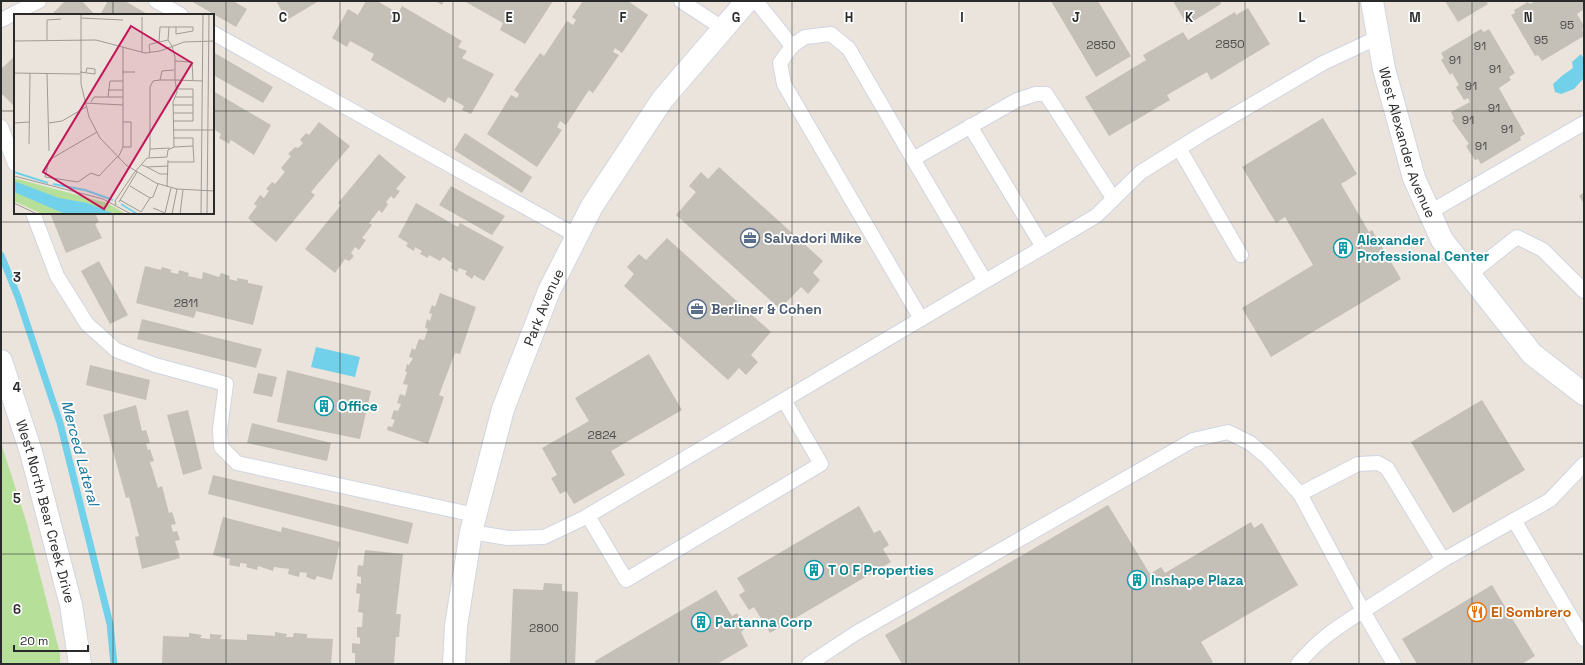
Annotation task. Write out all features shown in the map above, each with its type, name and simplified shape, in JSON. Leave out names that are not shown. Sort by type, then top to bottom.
[{"type":"street","name":"Park Avenue","points":[[454,664],[456,626],[473,524],[503,409],[549,291],[592,206],[662,100],[748,1]]},
{"type":"street","name":"West Alexander Avenue","points":[[1372,1],[1384,69],[1414,178],[1442,240],[1532,354],[1584,394]]},
{"type":"street","name":"West North Bear Creek Drive","points":[[1,360],[31,452],[71,605],[80,664]]},
{"type":"lane","points":[[1,20],[39,1]]},
{"type":"lane","points":[[156,1],[179,14]]},
{"type":"lane","points":[[680,1],[724,29]]},
{"type":"lane","points":[[756,1],[792,46]]},
{"type":"lane","points":[[214,34],[577,236]]},
{"type":"lane","points":[[922,319],[784,84],[780,63],[792,46],[805,37],[831,34],[849,49],[985,281]]},
{"type":"lane","points":[[33,214],[57,276],[87,324],[116,350],[155,365],[226,384],[220,429],[221,448],[237,463],[473,524],[508,538],[544,537],[588,516],[1096,216],[1112,198],[1141,172],[1323,63],[1379,37]]},
{"type":"lane","points":[[913,159],[1017,100],[1036,94],[1046,94],[1112,198]]},
{"type":"lane","points":[[1430,212],[1584,123]]},
{"type":"lane","points":[[970,126],[1043,247]]},
{"type":"lane","points":[[1,127],[14,161]]},
{"type":"lane","points":[[1179,148],[1240,255]]},
{"type":"lane","points":[[1469,275],[1517,238],[1543,250],[1584,291]]},
{"type":"lane","points":[[588,516],[626,580],[822,464],[784,400]]},
{"type":"lane","points":[[809,664],[856,633],[1193,440],[1228,432],[1250,443],[1267,457],[1300,494],[1363,611],[1394,664]]},
{"type":"lane","points":[[1300,494],[1358,464],[1378,463],[1387,468],[1442,560]]},
{"type":"lane","points":[[1302,662],[1326,635],[1442,560],[1550,500],[1584,464]]},
{"type":"lane","points":[[1514,520],[1584,640]]},
{"type":"green space","points":[[1,443],[27,524],[60,654],[60,664],[1,664]]},
{"type":"water","points":[[1581,54],[1584,59],[1584,78],[1574,89],[1561,94],[1555,92],[1553,84],[1573,68],[1572,62]]},
{"type":"water","points":[[316,347],[360,357],[355,377],[311,367]]},
{"type":"building","points":[[65,1],[82,1],[94,14],[52,14]]},
{"type":"building","points":[[108,1],[125,1],[147,14],[103,14],[101,13]]},
{"type":"building","points":[[191,1],[233,1],[247,9],[236,27]]},
{"type":"building","points":[[276,1],[319,1],[287,20]]},
{"type":"building","points":[[366,1],[377,1],[398,13],[402,6],[462,41],[458,47],[467,51],[462,58],[494,74],[471,114],[462,110],[464,106],[448,97],[445,103],[371,60],[374,54],[350,41],[347,47],[332,38],[348,9],[358,15]]},
{"type":"building","points":[[435,1],[444,1],[442,5]]},
{"type":"building","points":[[464,1],[553,1],[525,44],[500,30],[503,23]]},
{"type":"building","points":[[583,1],[628,1],[648,15],[622,53],[615,48],[613,52],[619,55],[593,93],[589,90],[566,125],[560,121],[557,127],[562,130],[537,167],[487,134],[511,95],[517,98],[519,94],[514,90],[540,53],[544,56],[567,21],[573,25],[576,20],[572,17]]},
{"type":"building","points":[[1051,1],[1098,1],[1131,56],[1096,77]]},
{"type":"building","points":[[1173,1],[1220,1],[1221,4],[1187,25]]},
{"type":"building","points":[[1445,1],[1486,1],[1488,4],[1458,22]]},
{"type":"building","points":[[1536,1],[1584,1],[1584,9],[1577,14],[1584,26],[1582,29],[1584,36],[1542,61],[1538,55],[1535,56],[1511,15],[1515,13],[1514,10],[1528,2],[1530,4]]},
{"type":"building","points":[[1248,8],[1270,44],[1211,80],[1207,72],[1167,95],[1170,100],[1109,136],[1085,97],[1146,60],[1143,55],[1183,32],[1188,40],[1235,12],[1236,15]]},
{"type":"building","points":[[1481,29],[1484,32],[1489,29],[1515,73],[1509,77],[1511,80],[1499,88],[1525,134],[1520,137],[1521,140],[1481,164],[1478,159],[1475,160],[1466,146],[1469,144],[1452,120],[1454,119],[1451,112],[1470,102],[1468,98],[1464,100],[1456,87],[1459,85],[1452,73],[1450,75],[1441,60],[1444,58],[1441,53]]},
{"type":"building","points":[[214,53],[273,87],[263,103],[214,76]]},
{"type":"building","points":[[14,57],[14,106],[1,93],[1,69]]},
{"type":"building","points":[[214,92],[271,125],[254,155],[231,140],[229,144],[219,138],[221,134],[215,130],[214,132]]},
{"type":"building","name":"Alexander Professional Center","points":[[1323,118],[1357,174],[1341,184],[1369,232],[1372,230],[1401,279],[1271,357],[1242,308],[1313,265],[1285,217],[1276,223],[1242,167]]},
{"type":"building","points":[[319,122],[350,146],[311,192],[315,195],[276,242],[248,218],[257,206],[254,204],[260,195],[264,198],[269,191],[266,189],[272,182],[275,184],[285,172],[281,168],[291,156],[288,154],[295,147],[298,148],[303,143],[300,140],[306,133],[309,135]]},
{"type":"building","points":[[465,133],[532,177],[522,193],[454,150]]},
{"type":"building","points":[[379,154],[406,177],[396,189],[400,191],[394,199],[391,196],[386,202],[388,204],[382,213],[379,210],[369,223],[372,225],[362,238],[366,240],[359,250],[355,247],[351,253],[354,256],[349,261],[345,259],[335,273],[305,249],[341,205],[338,203]]},
{"type":"building","name":"Salvadori Mike","points":[[719,167],[823,261],[813,273],[820,280],[808,294],[801,287],[780,309],[676,215],[696,192],[689,186],[701,172],[708,179]]},
{"type":"building","points":[[451,186],[505,216],[492,235],[439,205]]},
{"type":"building","points":[[1584,192],[1584,204],[1579,196]]},
{"type":"building","points":[[416,203],[458,227],[460,223],[504,247],[484,281],[474,275],[472,279],[465,274],[467,271],[459,268],[457,272],[451,268],[452,263],[443,257],[440,261],[429,255],[428,258],[420,254],[422,251],[415,247],[414,251],[406,246],[408,243],[398,237]]},
{"type":"building","points":[[50,214],[95,214],[99,222],[95,224],[102,238],[66,253]]},
{"type":"building","name":"Berliner & Cohen","points":[[667,238],[771,332],[751,355],[758,362],[746,375],[739,368],[728,380],[624,286],[634,274],[627,267],[639,254],[646,260]]},
{"type":"building","points":[[99,261],[128,315],[110,324],[81,271]]},
{"type":"building","points":[[145,266],[161,270],[162,267],[172,270],[170,272],[178,274],[179,270],[189,273],[188,276],[202,279],[203,272],[219,277],[221,273],[230,276],[229,279],[237,281],[237,278],[248,280],[248,283],[263,286],[253,325],[196,311],[194,318],[136,303]]},
{"type":"building","points":[[440,293],[476,307],[460,354],[455,353],[439,395],[444,397],[428,444],[387,430],[388,426],[392,427],[395,420],[391,419],[394,410],[398,411],[401,404],[397,403],[400,394],[405,396],[408,385],[403,384],[407,372],[405,371],[407,364],[409,365],[413,358],[409,357],[412,348],[415,350],[419,339],[424,340],[428,329],[425,328],[427,319],[430,321],[432,314],[429,313],[432,305],[435,307]]},
{"type":"building","points":[[142,319],[262,349],[256,368],[137,339]]},
{"type":"building","points":[[649,354],[682,410],[611,451],[625,475],[574,504],[566,491],[560,494],[551,478],[557,475],[542,448],[589,421],[575,398]]},
{"type":"building","points":[[90,365],[150,380],[146,400],[86,385]]},
{"type":"building","name":"Office","points":[[287,370],[371,391],[360,439],[277,422]]},
{"type":"building","points":[[258,373],[277,377],[272,397],[253,393]]},
{"type":"building","points":[[1482,400],[1525,470],[1453,513],[1411,442]]},
{"type":"building","points":[[136,405],[142,431],[146,430],[150,443],[146,444],[148,450],[150,449],[154,461],[150,462],[158,488],[162,486],[169,513],[172,512],[176,524],[171,525],[173,532],[177,531],[180,540],[175,541],[180,558],[142,569],[135,537],[139,536],[129,497],[126,498],[103,415]]},
{"type":"building","points":[[188,410],[202,469],[183,475],[167,415]]},
{"type":"building","points":[[252,423],[331,443],[327,461],[247,443]]},
{"type":"building","points":[[213,475],[413,523],[408,544],[208,494]]},
{"type":"building","name":"Inshape Plaza","points":[[1108,505],[1150,574],[1161,567],[1165,573],[1251,522],[1254,528],[1262,523],[1298,585],[1201,642],[1213,662],[1209,664],[902,664],[885,635]]},
{"type":"building","name":"T O F Properties","points":[[859,506],[874,533],[880,530],[889,545],[883,549],[891,562],[770,633],[754,607],[749,610],[739,595],[745,591],[737,578]]},
{"type":"building","points":[[223,517],[281,532],[282,527],[340,542],[332,580],[317,576],[315,580],[306,577],[307,573],[300,572],[299,577],[288,574],[289,569],[274,567],[273,571],[258,566],[257,570],[246,567],[247,564],[240,563],[240,567],[229,565],[230,559],[213,555]]},
{"type":"building","points":[[365,550],[403,554],[396,614],[401,614],[399,637],[396,637],[394,664],[355,664],[355,653],[352,653],[352,643],[360,644],[360,638],[357,637],[357,627],[362,627],[363,613],[358,612],[360,594],[356,593],[357,583],[361,584],[361,577],[357,576],[358,565],[363,566]]},
{"type":"building","points":[[544,583],[562,584],[562,591],[578,592],[575,664],[510,664],[513,589],[543,590]]},
{"type":"building","name":"El Sombrero","points":[[1492,585],[1535,656],[1522,664],[1417,664],[1402,639]]},
{"type":"building","name":"Partanna Corp","points":[[716,590],[732,616],[737,613],[746,628],[741,632],[748,646],[717,664],[596,664],[595,661]]},
{"type":"building","points":[[275,632],[287,634],[286,637],[293,637],[294,633],[307,634],[307,638],[333,639],[331,664],[162,664],[163,636],[189,637],[189,633],[202,635],[200,638],[210,639],[210,634],[222,635],[220,639],[247,640],[247,634],[275,636]]},
{"type":"waterway","name":"Merced Lateral","points":[[1,255],[18,297],[60,423],[110,624],[114,664]]},
{"type":"place","name":"Salvadori Mike","points":[[750,238]]},
{"type":"place","name":"Alexander Professional Center","points":[[1343,248]]},
{"type":"place","name":"Berliner & Cohen","points":[[697,309]]},
{"type":"place","name":"Office","points":[[324,406]]},
{"type":"place","name":"T O F Properties","points":[[814,570]]},
{"type":"place","name":"Inshape Plaza","points":[[1137,580]]},
{"type":"place","name":"El Sombrero","points":[[1477,612]]},
{"type":"place","name":"Partanna Corp","points":[[701,622]]}]
